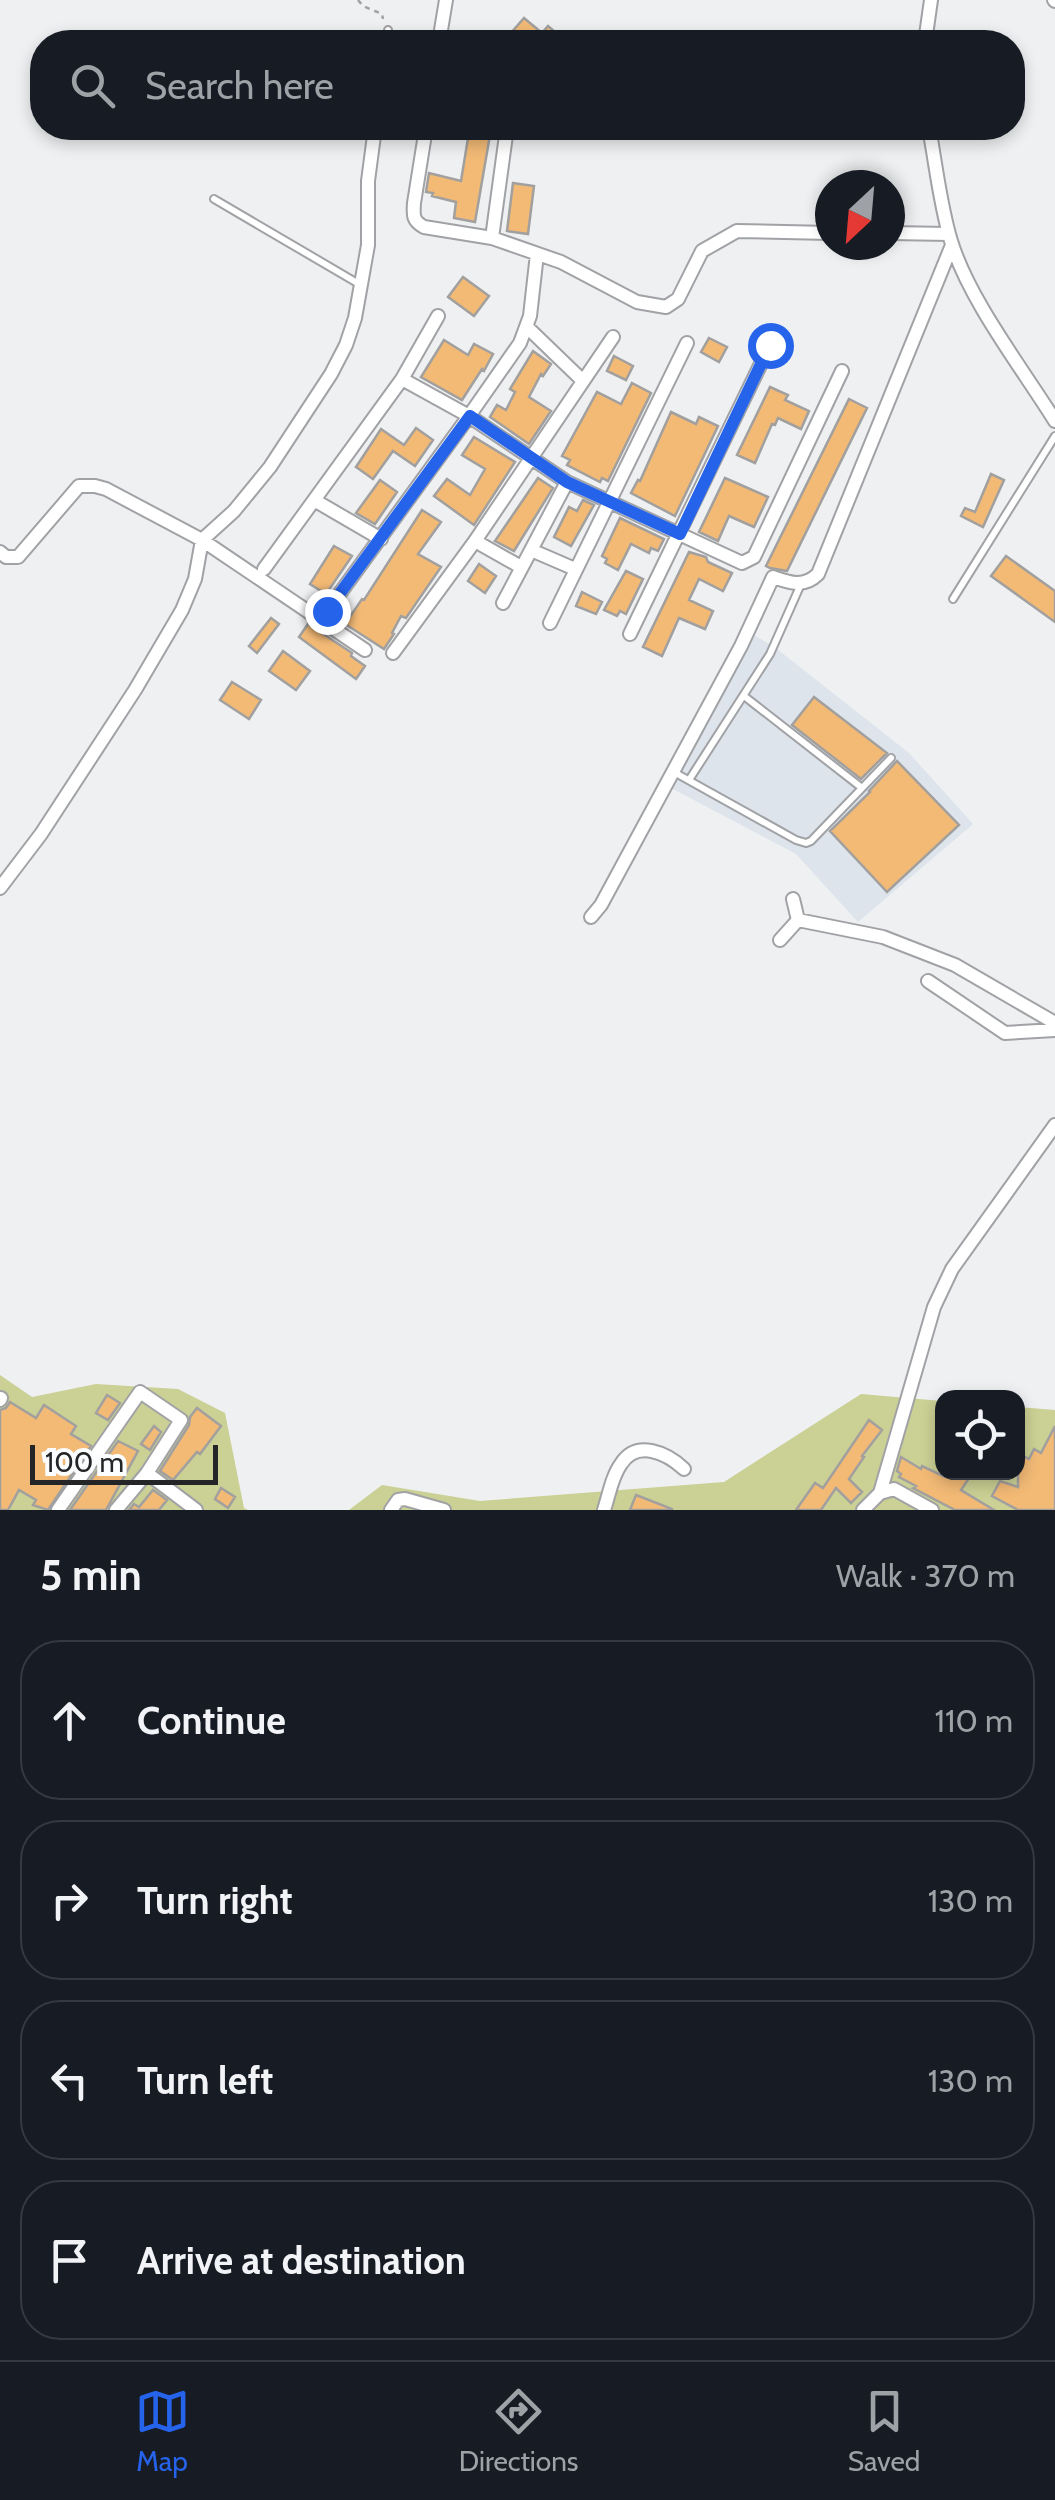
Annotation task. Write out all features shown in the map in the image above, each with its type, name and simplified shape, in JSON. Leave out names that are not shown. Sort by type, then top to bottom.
[{"type":"street","points":[[441,30],[446,0]]},
{"type":"street","points":[[927,30],[932,0]]},
{"type":"street","points":[[0,888],[41,834],[135,690],[195,580],[202,540],[234,511],[270,467],[346,345],[356,318],[368,246],[368,181],[373,140]]},
{"type":"street","points":[[424,140],[414,204],[416,223],[424,228],[492,238],[561,262],[637,302],[666,307],[678,299],[702,251],[737,231],[815,233]]},
{"type":"street","points":[[492,238],[505,140]]},
{"type":"street","points":[[931,140],[950,239],[975,294],[1055,421]]},
{"type":"street","points":[[905,235],[950,239]]},
{"type":"street","points":[[590,917],[601,905],[741,646],[773,577],[796,584],[818,574],[950,239]]},
{"type":"street","points":[[327,611],[520,343],[530,316],[537,254]]},
{"type":"street","points":[[264,568],[402,379],[438,316]]},
{"type":"street","points":[[527,327],[583,381]]},
{"type":"street","points":[[393,653],[475,541],[613,337]]},
{"type":"street","points":[[550,622],[687,343]]},
{"type":"street","points":[[630,634],[770,345]]},
{"type":"street","points":[[402,379],[470,416],[567,482],[742,563],[754,558],[842,370]]},
{"type":"street","points":[[504,603],[567,482]]},
{"type":"street","points":[[0,552],[6,557],[18,557],[80,486],[95,486],[202,540],[365,650]]},
{"type":"street","points":[[314,500],[381,540]]},
{"type":"street","points":[[475,541],[521,567]]},
{"type":"street","points":[[531,550],[575,570]]},
{"type":"street","points":[[793,900],[798,920]]},
{"type":"street","points":[[780,940],[798,920]]},
{"type":"street","points":[[798,920],[883,937],[955,965],[1055,1027]]},
{"type":"street","points":[[928,981],[1005,1032],[1055,1027]]},
{"type":"street","points":[[874,1504],[942,1289],[952,1269],[1055,1125]]},
{"type":"street","points":[[58,1510],[140,1392],[181,1420],[116,1510]]},
{"type":"street","points":[[604,1510],[617,1471],[629,1454],[648,1450],[669,1454],[684,1469]]},
{"type":"street","points":[[146,1473],[196,1510]]},
{"type":"street","points":[[874,1504],[894,1489],[932,1510]]},
{"type":"street","points":[[391,1510],[398,1500],[404,1499],[444,1510]]},
{"type":"lane","points":[[214,199],[360,285]]},
{"type":"lane","points":[[953,599],[1055,436]]},
{"type":"lane","points":[[689,780],[770,654],[802,583]]},
{"type":"lane","points":[[744,696],[862,788]]},
{"type":"lane","points":[[672,771],[806,843],[891,758]]},
{"type":"path","points":[[358,0],[382,14],[388,30]]},
{"type":"shaded area","points":[[751,633],[909,753],[973,824],[858,922],[796,854],[671,788]]},
{"type":"green space","points":[[0,1375],[32,1397],[96,1384],[178,1389],[225,1413],[244,1508],[248,1510],[0,1510]]},
{"type":"green space","points":[[861,1394],[935,1400],[935,1480],[1025,1480],[1025,1408],[1055,1410],[1055,1510],[349,1510],[382,1485],[480,1501],[724,1482]]},
{"type":"building","points":[[524,18],[538,30],[514,30]]},
{"type":"building","points":[[468,140],[489,140],[475,222],[454,218],[456,202],[426,192],[429,173],[461,181]]},
{"type":"building","points":[[513,183],[534,186],[528,234],[507,231]]},
{"type":"building","points":[[463,277],[489,296],[474,316],[448,297]]},
{"type":"building","points":[[709,338],[727,347],[719,362],[701,352]]},
{"type":"building","points":[[444,340],[468,355],[474,344],[493,354],[462,400],[421,377]]},
{"type":"building","points":[[533,351],[551,364],[529,397],[551,411],[529,444],[490,417],[497,405],[506,410],[515,392],[510,389]]},
{"type":"building","points":[[614,356],[633,366],[626,380],[607,371]]},
{"type":"building","points":[[632,383],[651,393],[608,481],[602,478],[600,482],[567,465],[570,460],[562,456],[597,392],[621,404]]},
{"type":"building","points":[[770,387],[788,395],[785,400],[809,411],[801,429],[778,418],[755,463],[737,455]]},
{"type":"building","points":[[849,399],[867,408],[787,571],[770,568],[766,566]]},
{"type":"building","points":[[671,412],[696,424],[699,417],[718,426],[675,516],[631,493]]},
{"type":"building","points":[[416,428],[433,440],[415,466],[393,451],[373,479],[356,467],[381,429],[404,445]]},
{"type":"building","points":[[474,437],[515,462],[474,525],[434,496],[447,479],[470,495],[485,469],[462,455]]},
{"type":"building","points":[[991,474],[1004,480],[983,527],[961,516],[965,508],[975,512]]},
{"type":"building","points":[[538,478],[553,488],[514,551],[495,541]]},
{"type":"building","points":[[725,478],[768,497],[754,527],[729,516],[718,541],[699,532]]},
{"type":"building","points":[[380,480],[397,492],[375,524],[356,513]]},
{"type":"building","points":[[583,500],[594,505],[571,546],[554,537],[569,507],[577,511]]},
{"type":"building","points":[[422,510],[441,522],[418,554],[441,567],[406,618],[401,616],[384,649],[345,624]]},
{"type":"building","points":[[620,518],[664,539],[658,551],[651,548],[649,553],[631,544],[618,570],[605,563],[607,559],[602,556]]},
{"type":"building","points":[[334,546],[352,556],[326,594],[310,584]]},
{"type":"building","points":[[689,552],[732,573],[723,591],[699,579],[689,600],[713,611],[705,629],[679,618],[662,656],[643,647]]},
{"type":"building","points":[[1006,556],[1055,591],[1055,622],[991,576]]},
{"type":"building","points":[[479,564],[496,576],[485,593],[468,581]]},
{"type":"building","points":[[626,571],[643,579],[626,614],[620,611],[617,616],[604,610]]},
{"type":"building","points":[[582,592],[602,602],[596,614],[576,606]]},
{"type":"building","points":[[271,618],[279,624],[257,653],[249,646]]},
{"type":"building","points":[[308,624],[365,666],[356,679],[299,637]]},
{"type":"building","points":[[283,651],[310,671],[296,690],[269,671]]},
{"type":"building","points":[[232,682],[261,700],[249,719],[220,700]]},
{"type":"building","points":[[814,697],[887,753],[861,779],[792,725]]},
{"type":"building","points":[[897,761],[959,825],[887,892],[830,831]]},
{"type":"building","points":[[107,1395],[120,1403],[108,1420],[96,1413]]},
{"type":"building","points":[[10,1402],[36,1418],[44,1405],[76,1426],[71,1434],[91,1446],[48,1510],[33,1505],[36,1500],[19,1490],[8,1510],[0,1510],[0,1410]]},
{"type":"building","points":[[197,1408],[221,1426],[173,1480],[160,1471]]},
{"type":"building","points":[[869,1420],[882,1430],[849,1479],[862,1492],[851,1503],[836,1488],[821,1510],[796,1510],[815,1483],[823,1488]]},
{"type":"building","points":[[154,1426],[161,1432],[150,1450],[141,1444]]},
{"type":"building","points":[[1055,1426],[1055,1510],[1018,1510],[992,1496],[1000,1481],[1018,1487],[1018,1480],[1025,1480],[1025,1457],[1029,1459],[1034,1449],[1041,1453]]},
{"type":"building","points":[[118,1441],[138,1451],[106,1510],[70,1510]]},
{"type":"building","points":[[901,1457],[935,1472],[935,1480],[968,1480],[961,1490],[994,1510],[955,1510],[913,1488],[916,1486],[899,1477]]},
{"type":"building","points":[[221,1488],[235,1497],[228,1508],[215,1499]]},
{"type":"building","points":[[153,1490],[167,1500],[159,1510],[129,1510],[134,1504],[139,1507]]},
{"type":"building","points":[[636,1495],[672,1509],[672,1510],[630,1510]]},
{"type":"route","points":[[327,611],[470,416],[567,482],[680,534],[770,345]]}]
